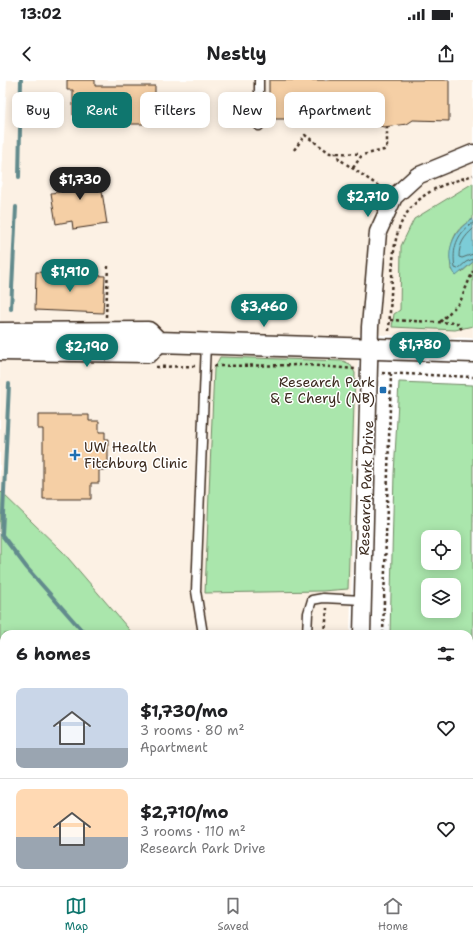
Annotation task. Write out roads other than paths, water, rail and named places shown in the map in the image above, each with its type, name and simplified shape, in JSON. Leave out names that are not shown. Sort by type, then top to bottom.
[{"type":"street","name":"Research Park Drive","points":[[362,630],[369,348],[373,267],[378,232],[394,197],[417,176],[473,153]]},
{"type":"street","points":[[0,333],[148,332],[158,342],[473,352]]},
{"type":"street","points":[[0,350],[149,352],[158,342]]},
{"type":"lane","points":[[259,80],[259,92]]},
{"type":"lane","points":[[202,630],[196,591],[206,343]]},
{"type":"lane","points":[[307,630],[308,612],[312,600],[322,598],[363,600]]},
{"type":"water","points":[[473,219],[473,262],[456,276],[450,260],[452,244],[460,229]]},
{"type":"waterway","points":[[19,177],[21,80]]},
{"type":"waterway","points":[[11,309],[16,207]]},
{"type":"waterway","points":[[9,384],[2,535],[27,568],[81,630]]},
{"type":"place","name":"Research Park & E Cheryl (NB)","points":[[383,390]]},
{"type":"place","name":"UW Health Fitchburg Clinic","points":[[75,455]]}]
